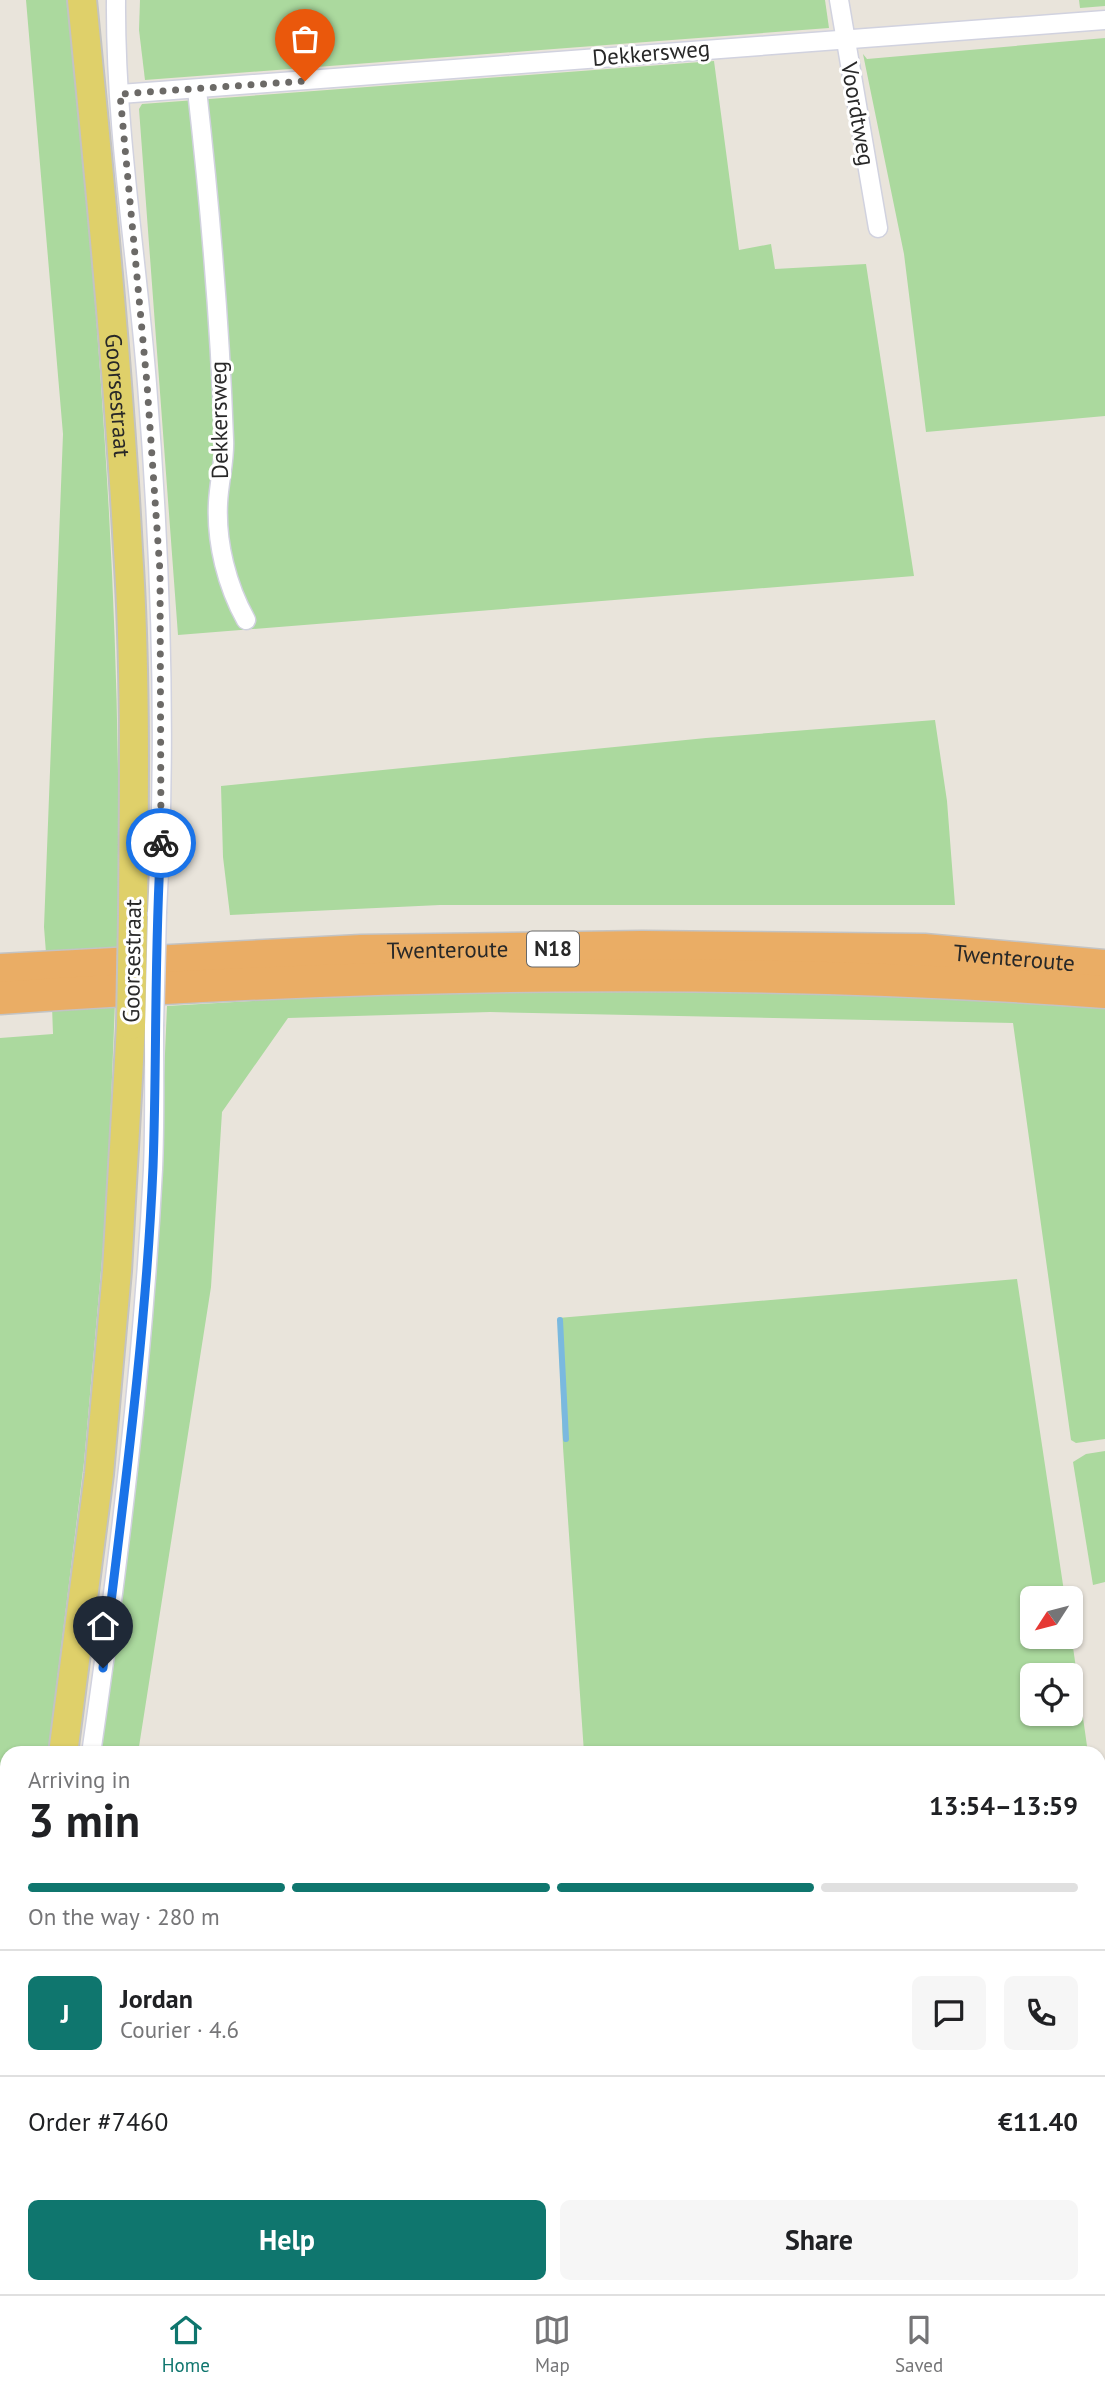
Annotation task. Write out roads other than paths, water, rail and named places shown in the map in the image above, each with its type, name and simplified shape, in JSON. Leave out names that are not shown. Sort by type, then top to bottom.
[{"type":"highway","name":"Twenteroute","points":[[0,970],[361,951],[642,947],[924,950],[1105,966]]},
{"type":"highway","name":"Twenteroute","points":[[0,998],[370,978],[653,974],[937,980],[1105,992]]},
{"type":"main road","name":"Goorsestraat","points":[[64,1746],[99,1474],[142,1025],[145,914],[134,745],[129,552],[115,357],[82,0]]},
{"type":"street","name":"Goorsestraat","points":[[116,0],[120,94],[147,384],[160,572],[162,817],[145,914]]},
{"type":"street","name":"Voordtweg","points":[[839,0],[878,228]]},
{"type":"street","name":"Dekkersweg","points":[[120,94],[1105,20]]},
{"type":"street","name":"Dekkersweg","points":[[197,90],[212,221],[224,440],[218,503],[221,541],[232,594],[246,620]]},
{"type":"street","name":"Goorsestraat","points":[[92,1746],[130,1444],[146,1271],[153,1166],[142,1025]]},
{"type":"waterway","points":[[560,1320],[566,1439]]}]
